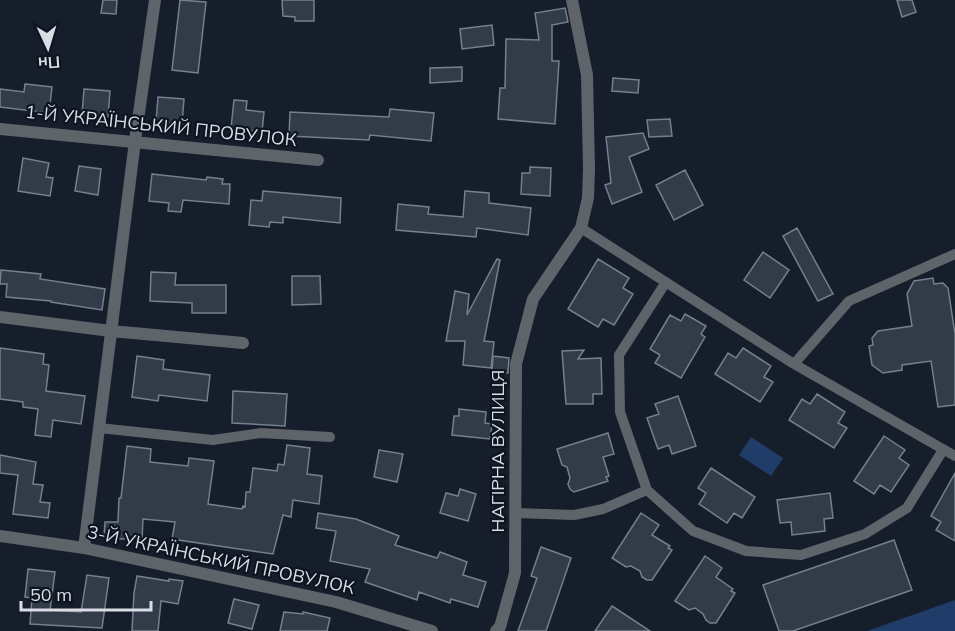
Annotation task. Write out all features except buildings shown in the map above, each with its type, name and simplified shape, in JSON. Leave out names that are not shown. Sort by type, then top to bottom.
[{"type":"street","points":[[84,548],[155,0]]},
{"type":"street","name":"НАГІРНА ВУЛИЦЯ","points":[[496,631],[500,627],[516,573],[516,363],[533,299],[581,228],[588,198],[587,75],[572,0]]},
{"type":"street","name":"1-Й УКРАЇНСЬКИЙ ПРОВУЛОК","points":[[0,129],[318,160]]},
{"type":"street","points":[[0,317],[111,331],[243,343]]},
{"type":"street","name":"3-Й УКРАЇНСЬКИЙ ПРОВУЛОК","points":[[0,536],[84,548],[336,602],[432,631]]},
{"type":"lane","points":[[581,228],[794,364],[955,456]]},
{"type":"lane","points":[[794,364],[849,301],[955,254]]},
{"type":"lane","points":[[666,282],[619,355],[620,412],[647,490],[693,531],[746,550],[801,555],[865,534],[907,508],[943,450]]},
{"type":"lane","points":[[99,428],[213,440],[261,433],[330,437]]},
{"type":"lane","points":[[515,513],[574,515],[603,509],[647,490]]},
{"type":"shaded area","points":[[751,437],[783,458],[771,476],[739,455]]},
{"type":"shaded area","points":[[955,600],[955,631],[867,631]]}]
